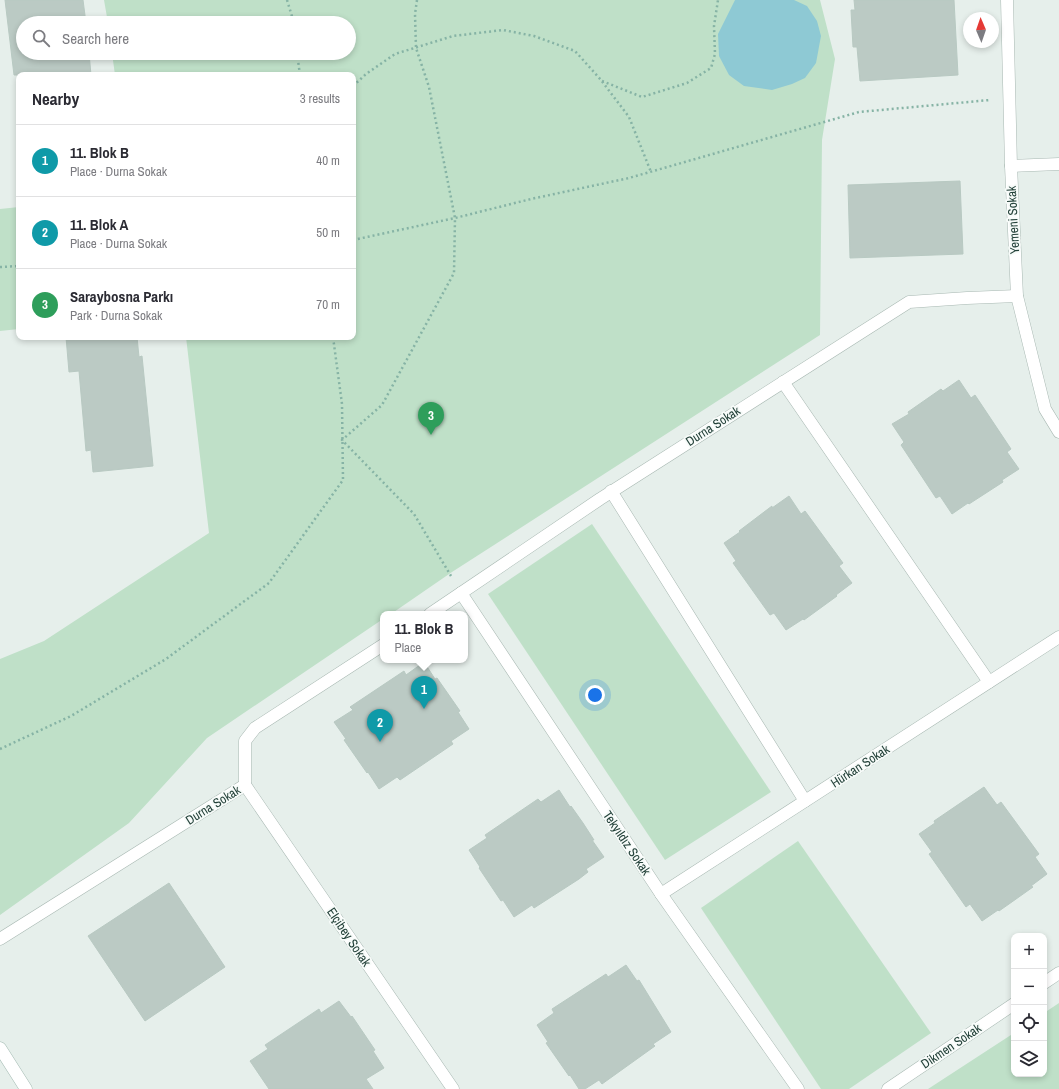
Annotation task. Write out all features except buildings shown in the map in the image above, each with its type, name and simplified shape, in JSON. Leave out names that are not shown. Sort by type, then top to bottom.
[{"type":"street","name":"Yemeni Sokak","points":[[1007,0],[1011,166],[1017,296],[1045,409],[1059,432]]},
{"type":"street","points":[[1011,166],[1059,164]]},
{"type":"street","name":"Durna Sokak","points":[[434,611],[611,491],[909,302],[1017,296]]},
{"type":"street","points":[[783,382],[989,682]]},
{"type":"street","points":[[611,491],[805,801]]},
{"type":"street","name":"Tekyıldız Sokak","points":[[461,593],[662,894],[798,1089]]},
{"type":"street","name":"Hürkan Sokak","points":[[662,894],[1059,637]]},
{"type":"street","name":"Durna Sokak","points":[[0,939],[246,785],[245,741],[255,728],[380,646]]},
{"type":"street","name":"Elçibey Sokak","points":[[246,785],[453,1089]]},
{"type":"street","points":[[1047,981],[1059,973]]},
{"type":"street","name":"Dikmen Sokak","points":[[888,1089],[1013,1005]]},
{"type":"street","points":[[0,1048],[26,1089]]},
{"type":"path","points":[[287,0],[292,16]]},
{"type":"path","points":[[342,440],[382,405],[454,273],[456,218],[429,87],[416,48],[416,0]]},
{"type":"path","points":[[601,80],[642,96],[688,82],[711,68],[715,54],[714,26],[718,0]]},
{"type":"path","points":[[356,83],[366,74],[395,54],[453,36],[502,30],[534,36],[575,51],[601,80],[628,117],[651,172]]},
{"type":"path","points":[[298,60],[300,72]]},
{"type":"path","points":[[356,239],[629,178],[859,112],[1009,98]]},
{"type":"path","points":[[0,267],[16,266]]},
{"type":"path","points":[[0,749],[71,716],[166,659],[269,583],[343,480],[342,404],[333,340]]},
{"type":"path","points":[[342,440],[414,514],[461,593]]},
{"type":"green space","points":[[104,0],[820,0],[835,59],[822,140],[820,335],[452,572],[395,611],[380,611],[380,621],[207,738],[129,823],[0,915],[0,659],[44,641],[209,533],[186,340],[356,340],[356,72],[115,72],[113,60],[356,60],[356,16],[107,16]]},
{"type":"green space","points":[[16,207],[16,329],[0,331],[0,209]]},
{"type":"green space","points":[[592,524],[771,792],[665,860],[488,594]]},
{"type":"green space","points":[[798,841],[931,1033],[849,1089],[821,1089],[701,908]]},
{"type":"green space","points":[[1059,1003],[1059,1089],[928,1089],[1011,1035],[1011,1077],[1047,1077],[1047,1011]]},
{"type":"water","points":[[735,0],[794,0],[807,6],[817,21],[821,36],[816,63],[805,78],[772,90],[744,86],[729,75],[719,56],[718,34]]},
{"type":"place","name":"Saraybosna Parkı","points":[[431,435]]},
{"type":"place","name":"11. Blok B","points":[[424,709]]},
{"type":"place","name":"11. Blok A","points":[[380,742]]}]
